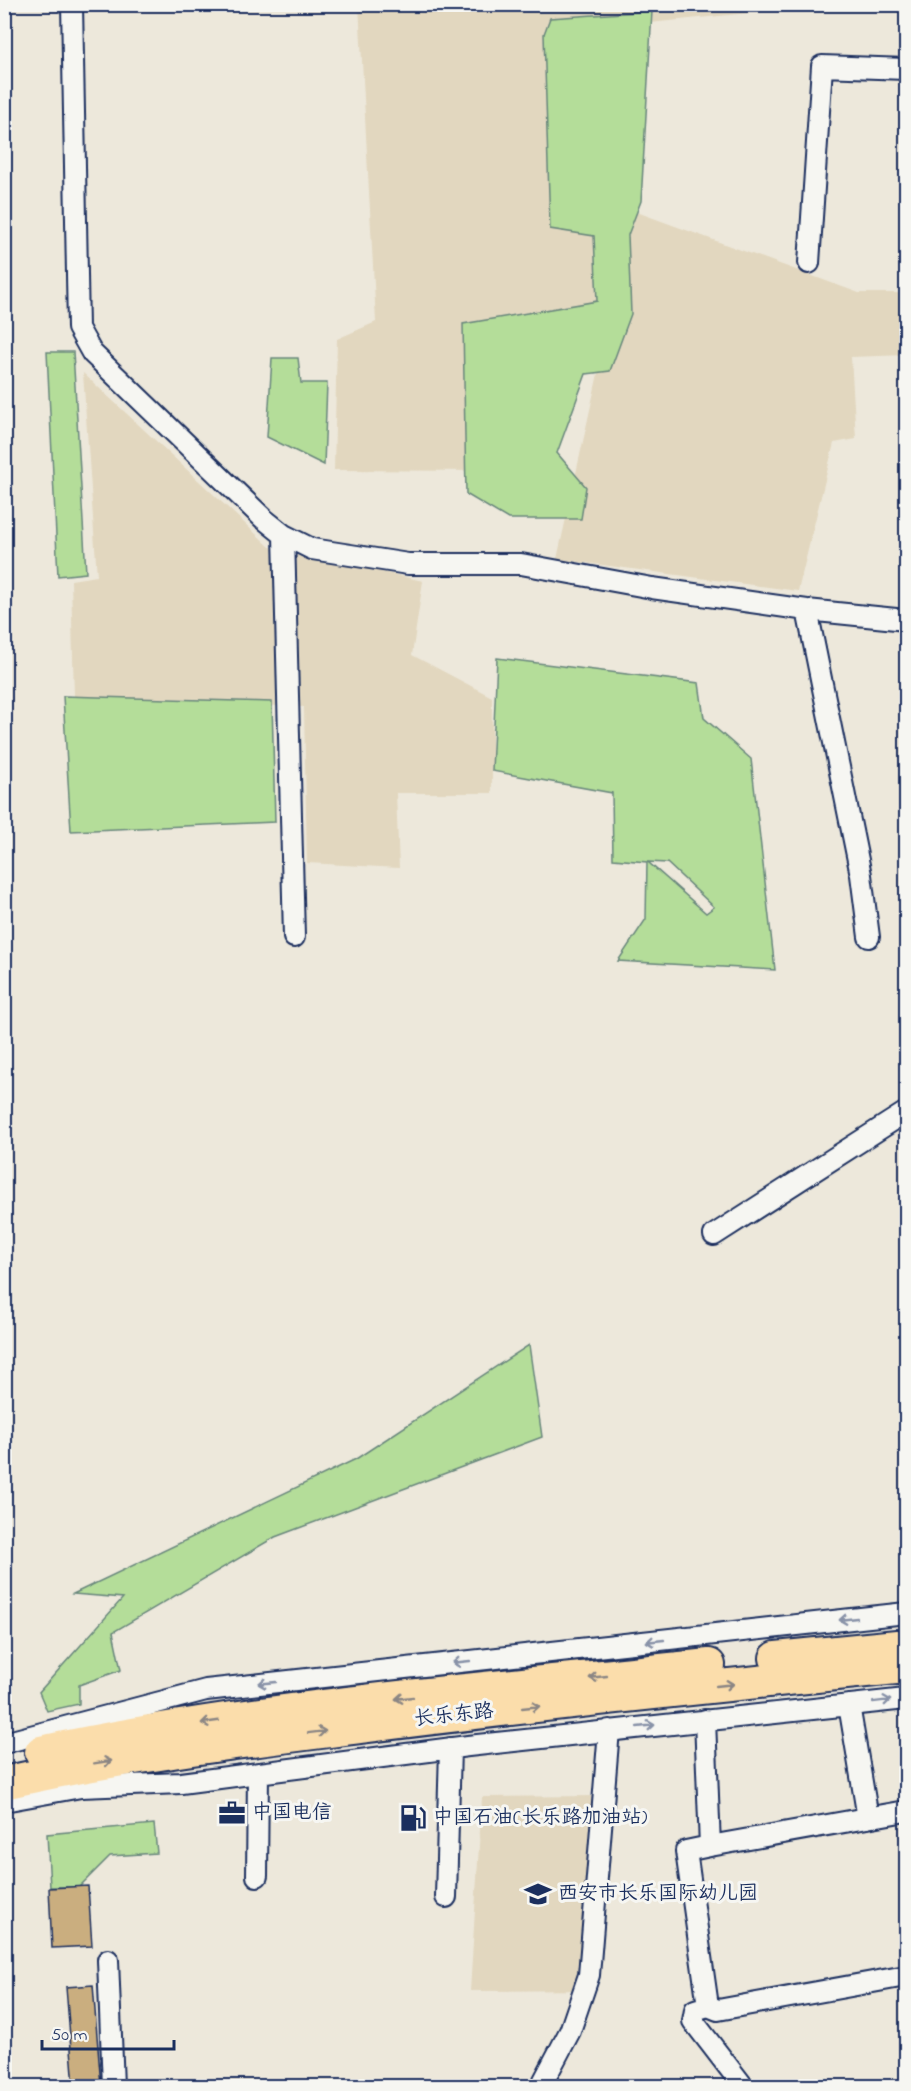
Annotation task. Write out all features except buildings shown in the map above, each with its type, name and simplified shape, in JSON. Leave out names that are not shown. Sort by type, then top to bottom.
[{"type":"main road","name":"长乐东路","points":[[4,1760],[158,1729],[287,1711],[906,1645]]},
{"type":"main road","name":"长乐东路","points":[[4,1783],[52,1772],[178,1750],[440,1717],[906,1667]]},
{"type":"main road","points":[[4,1795],[52,1772]]},
{"type":"street","points":[[72,4],[78,328],[92,353],[284,535],[312,549],[408,564],[521,564],[652,588],[807,610],[906,620]]},
{"type":"street","points":[[809,263],[822,66],[906,69]]},
{"type":"street","points":[[284,535],[294,937]]},
{"type":"street","points":[[807,610],[861,875],[869,937]]},
{"type":"street","points":[[714,1235],[906,1112]]},
{"type":"street","points":[[4,1743],[206,1690],[906,1613]]},
{"type":"street","points":[[4,1801],[81,1787],[172,1784],[450,1748],[906,1699]]},
{"type":"street","points":[[849,1705],[868,1818]]},
{"type":"street","points":[[705,1720],[710,1845]]},
{"type":"street","points":[[541,2086],[570,2031],[589,1975],[609,1730]]},
{"type":"street","points":[[446,1897],[450,1748]]},
{"type":"street","points":[[257,1876],[258,1773]]},
{"type":"street","points":[[708,2006],[686,1851],[906,1811]]},
{"type":"street","points":[[108,1959],[113,2086]]},
{"type":"street","points":[[743,2086],[693,2021],[695,2010],[708,2006],[718,2010],[906,1976]]},
{"type":"shaded area","points":[[359,5],[747,5],[749,13],[560,32],[601,236],[609,311],[485,471],[334,470],[337,339],[376,322]]},
{"type":"shaded area","points":[[634,211],[859,293],[906,293],[906,355],[851,357],[856,439],[834,443],[798,591],[557,559]]},
{"type":"shaded area","points":[[83,373],[270,547],[423,581],[412,655],[492,697],[492,793],[396,793],[399,868],[307,863],[304,707],[74,697],[71,580],[97,576]]},
{"type":"shaded area","name":"西安市长乐国际幼儿园","points":[[604,1796],[596,1990],[470,1991],[482,1797]]},
{"type":"green space","points":[[652,11],[641,201],[628,235],[631,314],[610,371],[586,374],[557,453],[586,487],[581,519],[508,519],[466,494],[463,324],[597,301],[594,236],[550,229],[544,34],[550,18]]},
{"type":"green space","points":[[47,352],[73,352],[86,573],[58,576]]},
{"type":"green space","points":[[272,358],[298,358],[301,383],[327,383],[324,465],[267,437]]},
{"type":"green space","points":[[497,658],[699,683],[704,718],[751,759],[775,970],[618,961],[646,919],[647,862],[613,859],[612,793],[492,771]],"holes":[[[648,862],[667,863],[714,907],[706,913]]]},
{"type":"green space","points":[[63,696],[272,702],[275,822],[71,831]]},
{"type":"green space","points":[[529,1345],[542,1437],[275,1537],[113,1632],[121,1670],[79,1685],[79,1704],[47,1711],[39,1692],[123,1598],[73,1594],[356,1459]]},
{"type":"green space","points":[[154,1824],[157,1853],[110,1856],[79,1887],[50,1887],[47,1834]]},
{"type":"place","name":"中国电信","points":[[232,1813]]},
{"type":"place","name":"中国石油(长乐路加油站)","points":[[413,1818]]},
{"type":"place","name":"西安市长乐国际幼儿园","points":[[538,1894]]}]
